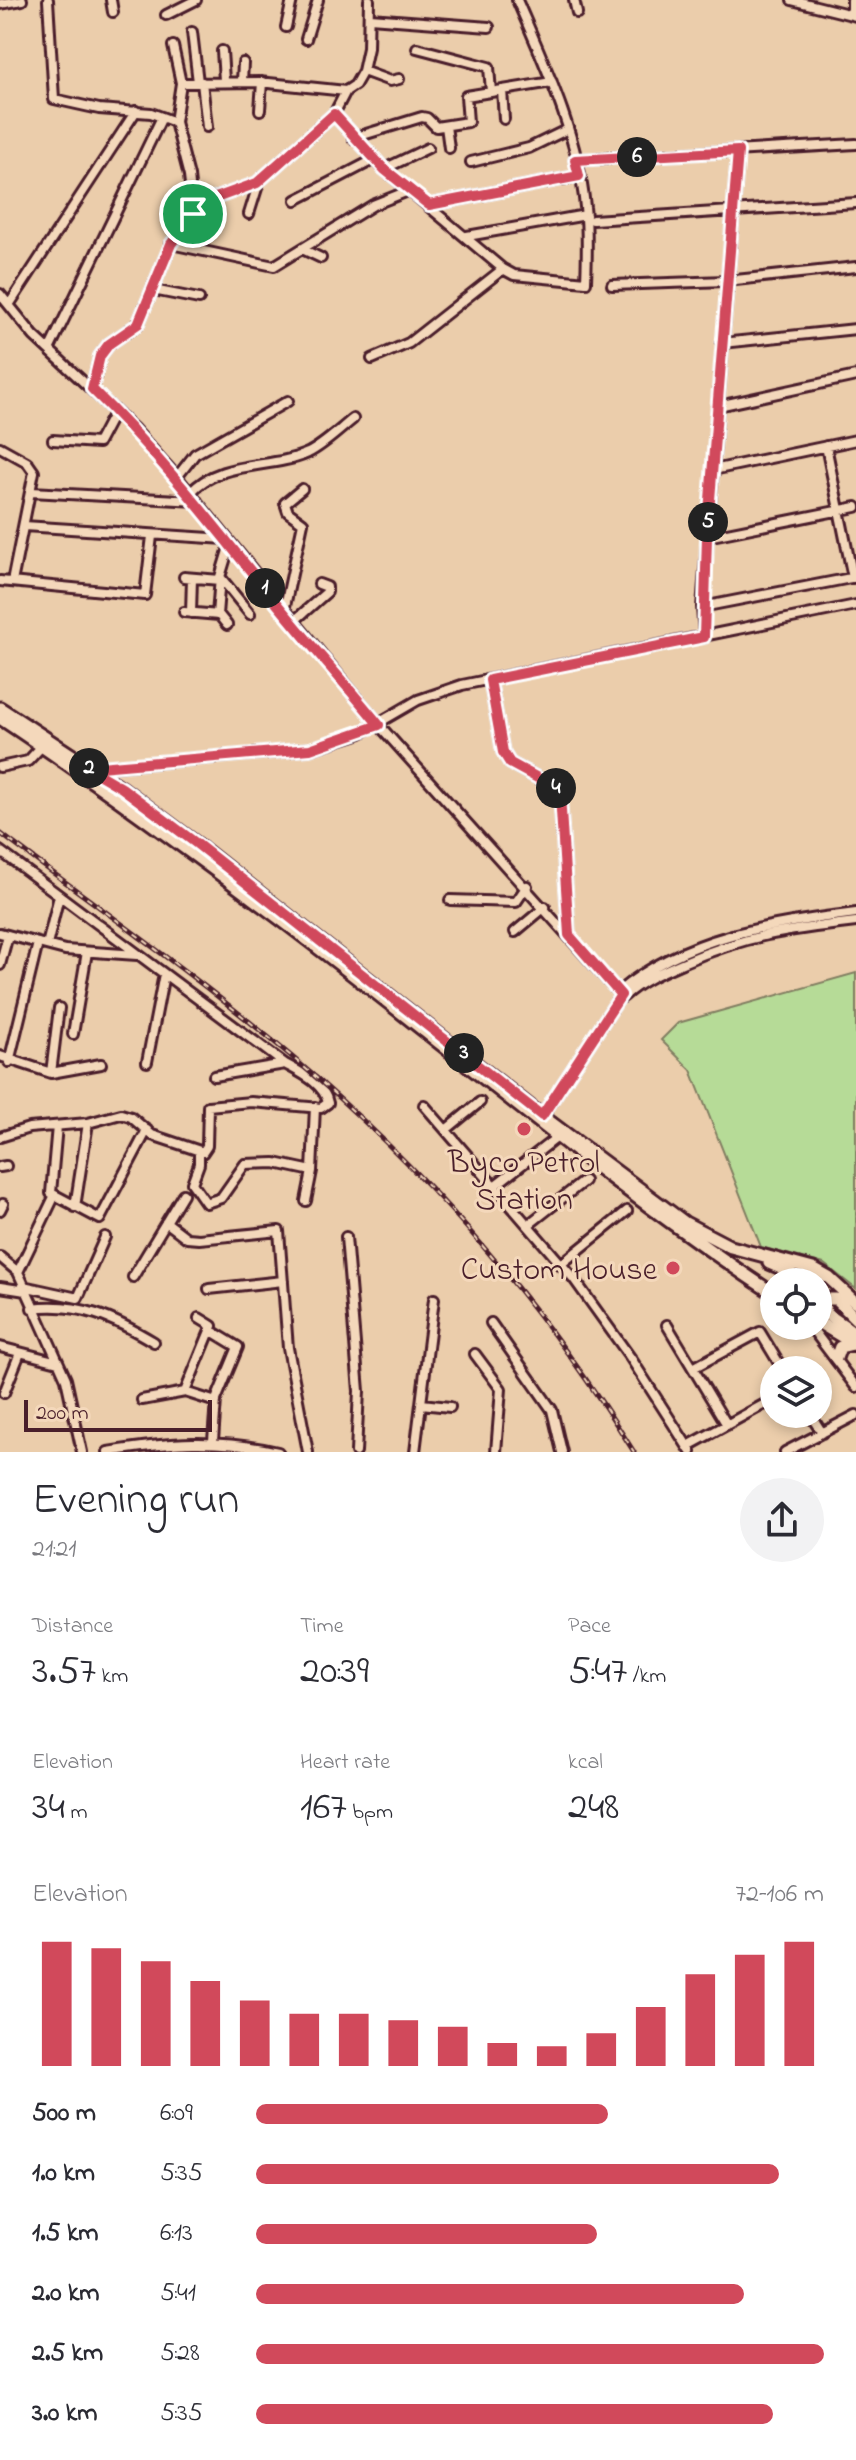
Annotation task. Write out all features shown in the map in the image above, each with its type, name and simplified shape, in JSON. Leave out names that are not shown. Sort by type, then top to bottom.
[{"type":"main road","points":[[0,708],[122,788],[243,878],[542,1116],[685,1223],[736,1249],[813,1269],[829,1278],[856,1303]]},
{"type":"main road","points":[[0,718],[272,912],[556,1138],[760,1284]]},
{"type":"main road","points":[[736,1249],[743,1256],[783,1268]]},
{"type":"main road","points":[[855,1341],[827,1314],[823,1304],[828,1299],[836,1299],[856,1319]]},
{"type":"main road","points":[[832,1329],[855,1341]]},
{"type":"main road","points":[[836,1358],[837,1350],[855,1341]]},
{"type":"street","points":[[0,4],[22,0]]},
{"type":"street","points":[[48,0],[54,99],[87,107],[136,111],[175,122]]},
{"type":"street","points":[[111,0],[113,12]]},
{"type":"street","points":[[166,15],[196,0]]},
{"type":"street","points":[[286,27],[292,0]]},
{"type":"street","points":[[306,39],[318,0]]},
{"type":"street","points":[[92,389],[100,356],[109,344],[138,324],[171,244],[193,214],[211,197],[243,190],[259,182],[334,114],[346,91],[355,85],[363,71],[370,18],[369,0]]},
{"type":"street","points":[[334,114],[384,169],[503,269],[514,275],[586,282],[589,218],[579,176],[552,82],[517,0]]},
{"type":"street","points":[[574,0],[577,13]]},
{"type":"street","points":[[792,0],[854,15],[852,0]]},
{"type":"street","points":[[370,18],[489,27]]},
{"type":"street","points":[[192,32],[207,127]]},
{"type":"street","points":[[173,46],[181,83],[175,122],[189,176],[193,214]]},
{"type":"street","points":[[417,48],[489,67],[491,92]]},
{"type":"street","points":[[222,51],[224,80]]},
{"type":"street","points":[[242,81],[243,63]]},
{"type":"street","points":[[363,71],[390,81],[399,79]]},
{"type":"street","points":[[181,83],[224,80],[346,91]]},
{"type":"street","points":[[260,110],[262,82]]},
{"type":"street","points":[[353,138],[422,117],[436,127],[468,121],[466,96],[552,82]]},
{"type":"street","points":[[502,90],[504,119]]},
{"type":"street","points":[[9,305],[136,111]]},
{"type":"street","points":[[49,350],[162,117]]},
{"type":"street","points":[[446,126],[449,148]]},
{"type":"street","points":[[471,162],[529,148],[566,130]]},
{"type":"street","points":[[575,160],[856,144]]},
{"type":"street","points":[[384,169],[428,148]]},
{"type":"street","points":[[704,637],[702,607],[738,151]]},
{"type":"street","points":[[296,200],[375,159]]},
{"type":"street","points":[[429,205],[579,176]]},
{"type":"street","points":[[249,214],[259,182]]},
{"type":"street","points":[[171,244],[274,266],[373,205],[408,191]]},
{"type":"street","points":[[467,236],[589,218],[856,203]]},
{"type":"street","points":[[302,249],[321,258]]},
{"type":"street","points":[[612,285],[726,281],[856,267]]},
{"type":"street","points":[[372,359],[409,343],[503,269]]},
{"type":"street","points":[[153,290],[199,299]]},
{"type":"street","points":[[0,294],[49,350],[115,411],[177,477],[379,725],[621,994]]},
{"type":"street","points":[[722,343],[856,329]]},
{"type":"street","points":[[718,406],[856,376]]},
{"type":"street","points":[[177,477],[195,454],[288,401]]},
{"type":"street","points":[[53,440],[98,443],[115,411]]},
{"type":"street","points":[[190,493],[204,482],[241,466],[309,452],[353,419]]},
{"type":"street","points":[[713,470],[856,440]]},
{"type":"street","points":[[702,607],[855,577],[826,446]]},
{"type":"street","points":[[0,447],[31,465],[34,475],[12,582]]},
{"type":"street","points":[[284,611],[303,523],[288,512],[285,503],[302,489]]},
{"type":"street","points":[[31,492],[197,501]]},
{"type":"street","points":[[707,537],[856,507]]},
{"type":"street","points":[[24,526],[228,542]]},
{"type":"street","points":[[0,581],[145,595],[152,536]]},
{"type":"street","points":[[217,615],[228,542]]},
{"type":"street","points":[[227,625],[217,615],[187,613],[188,578],[220,579],[250,614]]},
{"type":"street","points":[[293,622],[327,592],[327,587],[319,584]]},
{"type":"street","points":[[74,771],[310,749],[379,725],[418,700],[462,685],[856,605]]},
{"type":"street","points":[[490,680],[503,752],[510,763],[556,788],[560,795],[569,935]]},
{"type":"street","points":[[0,767],[28,761],[42,746]]},
{"type":"street","points":[[0,851],[323,1091],[328,1103],[321,1108],[251,1102],[208,1106],[206,1151],[173,1145],[131,1117],[121,1114],[88,1123],[29,1128],[0,1137]]},
{"type":"street","points":[[450,900],[516,902],[527,886]]},
{"type":"street","points":[[9,1062],[42,944],[59,896]]},
{"type":"street","points":[[515,932],[545,907]]},
{"type":"street","points":[[542,1116],[621,994],[651,969],[743,929],[856,913]]},
{"type":"street","points":[[621,994],[657,974],[735,941],[766,933],[856,922]]},
{"type":"street","points":[[0,965],[4,934],[87,952],[138,954]]},
{"type":"street","points":[[73,1034],[87,952]]},
{"type":"street","points":[[147,1062],[164,974]]},
{"type":"street","points":[[51,1073],[59,1008]]},
{"type":"street","points":[[0,1056],[9,1062],[51,1073],[101,1064]]},
{"type":"street","points":[[214,1076],[285,1064]]},
{"type":"street","points":[[447,1129],[480,1102]]},
{"type":"street","points":[[424,1105],[560,1265],[630,1357],[689,1449],[760,1407]]},
{"type":"street","points":[[306,1201],[312,1171],[315,1107]]},
{"type":"street","points":[[75,1207],[88,1123]]},
{"type":"street","points":[[18,1272],[54,1197],[51,1188],[57,1126]]},
{"type":"street","points":[[54,1197],[102,1217],[147,1130]]},
{"type":"street","points":[[493,1187],[556,1138]]},
{"type":"street","points":[[199,1151],[199,1164],[192,1183],[206,1203],[221,1198],[236,1172],[245,1164],[275,1163],[312,1171]]},
{"type":"street","points":[[528,1225],[584,1181]]},
{"type":"street","points":[[133,1277],[183,1194]]},
{"type":"street","points":[[560,1265],[627,1211]]},
{"type":"street","points":[[166,1222],[187,1238],[199,1239],[279,1231],[288,1348],[308,1452]]},
{"type":"street","points":[[0,1287],[78,1298],[105,1237]]},
{"type":"street","points":[[346,1237],[359,1391],[356,1452]]},
{"type":"street","points":[[0,1257],[18,1272],[66,1379],[82,1452]]},
{"type":"street","points":[[209,1289],[283,1281]]},
{"type":"street","points":[[415,1452],[434,1299]]},
{"type":"street","points":[[32,1308],[75,1306],[116,1319],[154,1342]]},
{"type":"street","points":[[185,1392],[212,1326],[199,1318]]},
{"type":"street","points":[[491,1323],[552,1410],[562,1452]]},
{"type":"street","points":[[667,1325],[727,1425]]},
{"type":"street","points":[[210,1330],[238,1347],[216,1402],[213,1441]]},
{"type":"street","points":[[693,1368],[760,1332],[775,1356]]},
{"type":"street","points":[[821,1340],[856,1387]]},
{"type":"street","points":[[0,1347],[58,1362]]},
{"type":"street","points":[[4,1393],[20,1353]]},
{"type":"street","points":[[475,1354],[501,1389],[496,1452]]},
{"type":"street","points":[[142,1400],[185,1392],[216,1402]]},
{"type":"street","points":[[421,1404],[450,1407]]},
{"type":"street","points":[[785,1452],[798,1449],[856,1415]]},
{"type":"street","points":[[819,1428],[822,1433]]},
{"type":"street","points":[[108,1452],[180,1441],[213,1441],[245,1449],[278,1452]]},
{"type":"green space","points":[[856,973],[856,1289],[824,1264],[761,1247],[691,1070],[661,1040],[678,1023]]},
{"type":"railway","points":[[0,833],[258,1029],[382,1138],[499,1265],[570,1356],[634,1452]]},
{"type":"place","name":"Byco Petrol Station","points":[[524,1129]]},
{"type":"place","name":"Custom House","points":[[673,1268]]},
{"type":"route","points":[[334,114],[384,169],[429,205],[579,176],[575,160],[738,151],[702,607],[704,637],[490,680],[503,752],[510,763],[546,781],[560,795],[569,935],[621,995],[542,1116],[277,905],[122,788],[88,768],[310,749],[379,725],[190,493],[134,429],[92,389],[100,356],[109,344],[138,324],[171,244],[193,214],[211,197],[243,190],[257,183],[334,114]]}]
